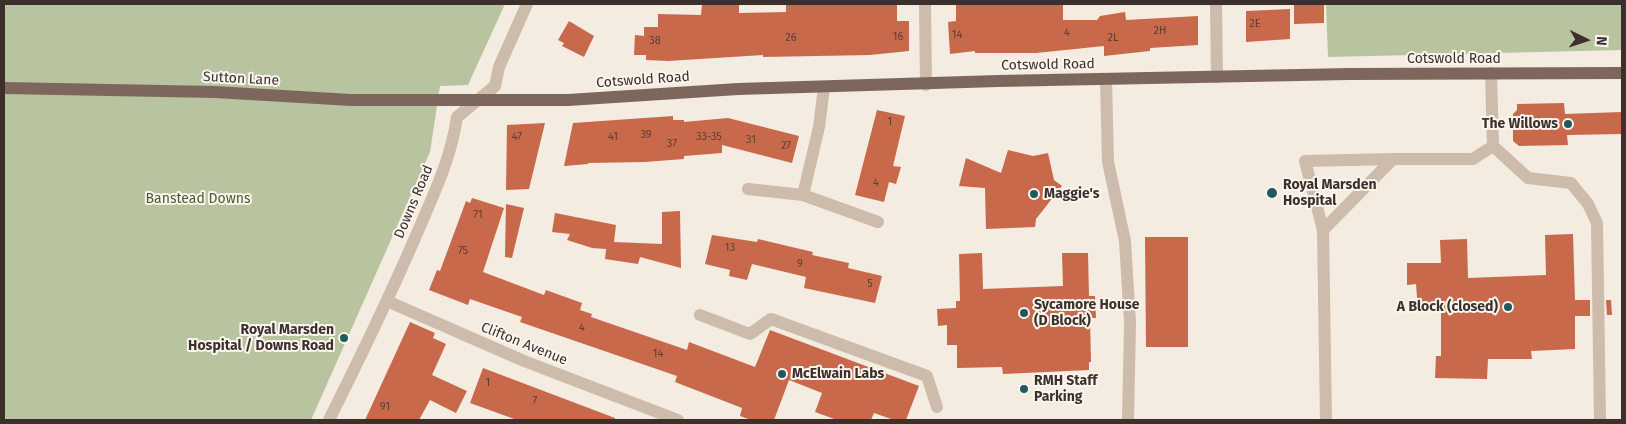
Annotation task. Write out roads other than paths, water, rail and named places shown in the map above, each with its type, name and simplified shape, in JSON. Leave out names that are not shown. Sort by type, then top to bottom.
[{"type":"main road","name":"Cotswold Road","points":[[476,100],[568,100],[738,89],[1106,79],[1492,73],[1622,73]]},
{"type":"main road","name":"Sutton Lane","points":[[4,88],[215,92],[350,100],[476,100]]},
{"type":"street","name":"Downs Road","points":[[329,420],[387,301],[444,170],[453,144],[457,117],[495,86],[499,67],[527,4]]},
{"type":"street","points":[[925,4],[926,85]]},
{"type":"street","points":[[1216,4],[1217,77]]},
{"type":"street","points":[[1492,73],[1493,146],[1528,178],[1571,183],[1588,204],[1597,223],[1600,420]]},
{"type":"street","points":[[1106,79],[1108,162],[1125,241],[1130,322],[1128,420]]},
{"type":"street","points":[[803,195],[819,127],[824,88]]},
{"type":"street","points":[[1326,420],[1323,230],[1305,161],[1473,159],[1493,146]]},
{"type":"street","points":[[1323,230],[1393,160]]},
{"type":"street","points":[[748,189],[803,195],[878,222]]},
{"type":"street","name":"Clifton Avenue","points":[[387,301],[524,361],[678,420]]},
{"type":"street","points":[[700,315],[750,334],[771,319],[912,370],[927,376],[937,407]]},
{"type":"place","name":"The Willows","points":[[1568,124]]},
{"type":"place","name":"Royal Marsden Hospital","points":[[1272,193]]},
{"type":"place","name":"Maggie's","points":[[1034,194]]},
{"type":"place","name":"A Block (closed)","points":[[1508,307]]},
{"type":"place","name":"Sycamore House (D Block)","points":[[1024,313]]},
{"type":"place","name":"Royal Marsden Hospital / Downs Road","points":[[344,338]]},
{"type":"place","name":"McElwain Labs","points":[[782,374]]},
{"type":"place","name":"RMH Staff Parking","points":[[1024,389]]},
{"type":"park label","name":"Banstead Downs","points":[[198,199]]}]
